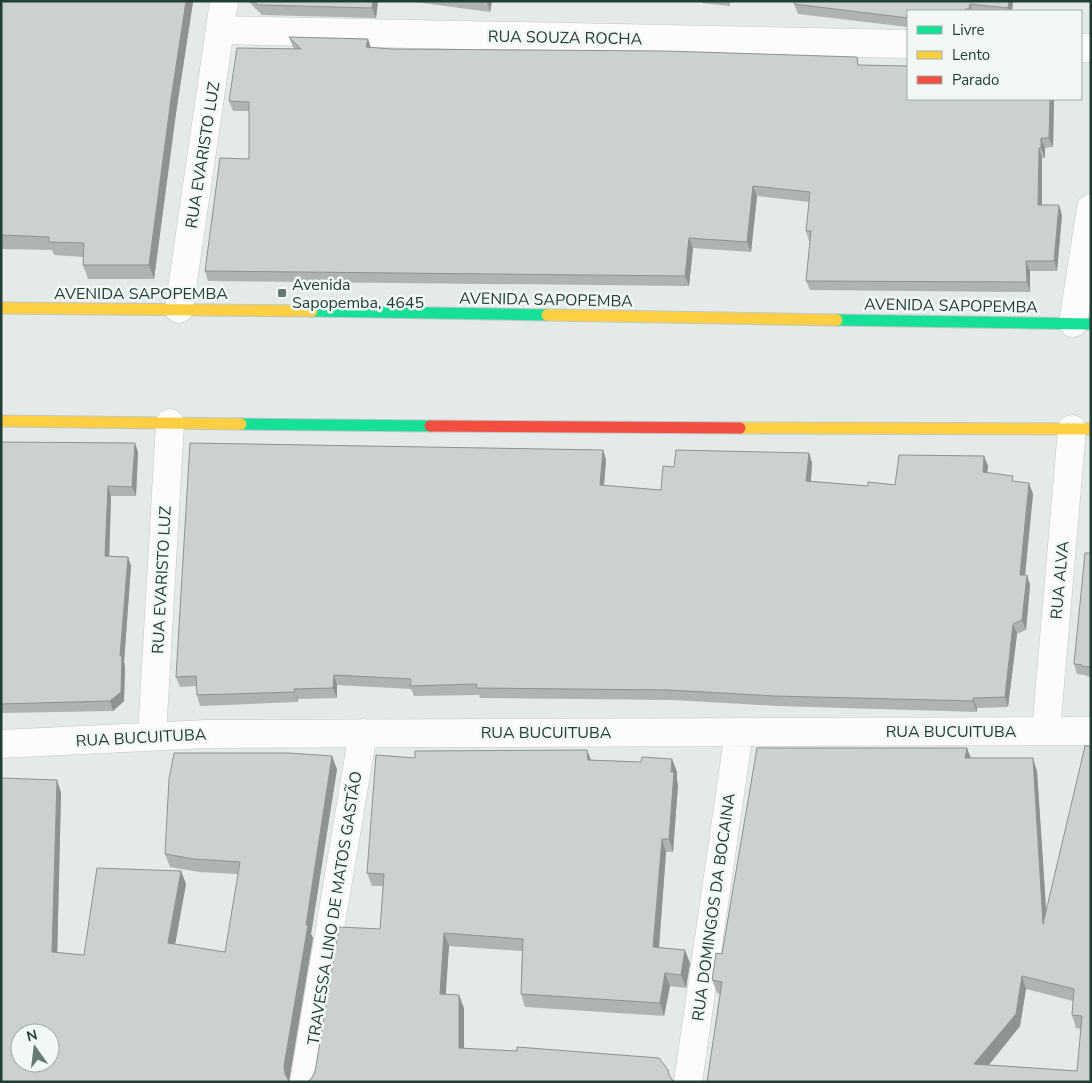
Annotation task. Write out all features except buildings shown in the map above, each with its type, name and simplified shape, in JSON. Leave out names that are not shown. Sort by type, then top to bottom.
[{"type":"main road","name":"AVENIDA SAPOPEMBA","points":[[1,308],[179,309],[1082,324]]},
{"type":"main road","points":[[1,421],[579,428],[1082,429]]},
{"type":"street","name":"RUA EVARISTO LUZ","points":[[179,309],[224,1]]},
{"type":"street","name":"RUA SOUZA ROCHA","points":[[221,30],[907,44]]},
{"type":"street","points":[[1082,324],[1091,208]]},
{"type":"street","name":"RUA EVARISTO LUZ","points":[[152,736],[170,423]]},
{"type":"street","name":"RUA ALVA","points":[[1046,731],[1082,429]]},
{"type":"street","name":"RUA BUCUITUBA","points":[[1,744],[207,734],[1091,731]]},
{"type":"street","name":"RUA DOMINGOS DA BOCAINA","points":[[688,1082],[739,732]]},
{"type":"street","name":"TRAVESSA LINO DE MATOS GASTÃO","points":[[304,1082],[363,733]]},
{"type":"traffic: fast","points":[[312,311],[547,315]]},
{"type":"traffic: fast","points":[[837,320],[1091,324]]},
{"type":"traffic: fast","points":[[241,424],[430,426]]},
{"type":"traffic: slow","points":[[1,308],[312,311]]},
{"type":"traffic: slow","points":[[547,315],[837,320]]},
{"type":"traffic: slow","points":[[1,421],[241,424]]},
{"type":"traffic: slow","points":[[740,428],[1091,429]]},
{"type":"traffic: jam","points":[[430,426],[740,428]]},
{"type":"place","name":"Avenida Sapopemba, 4645","points":[[282,293]]}]
